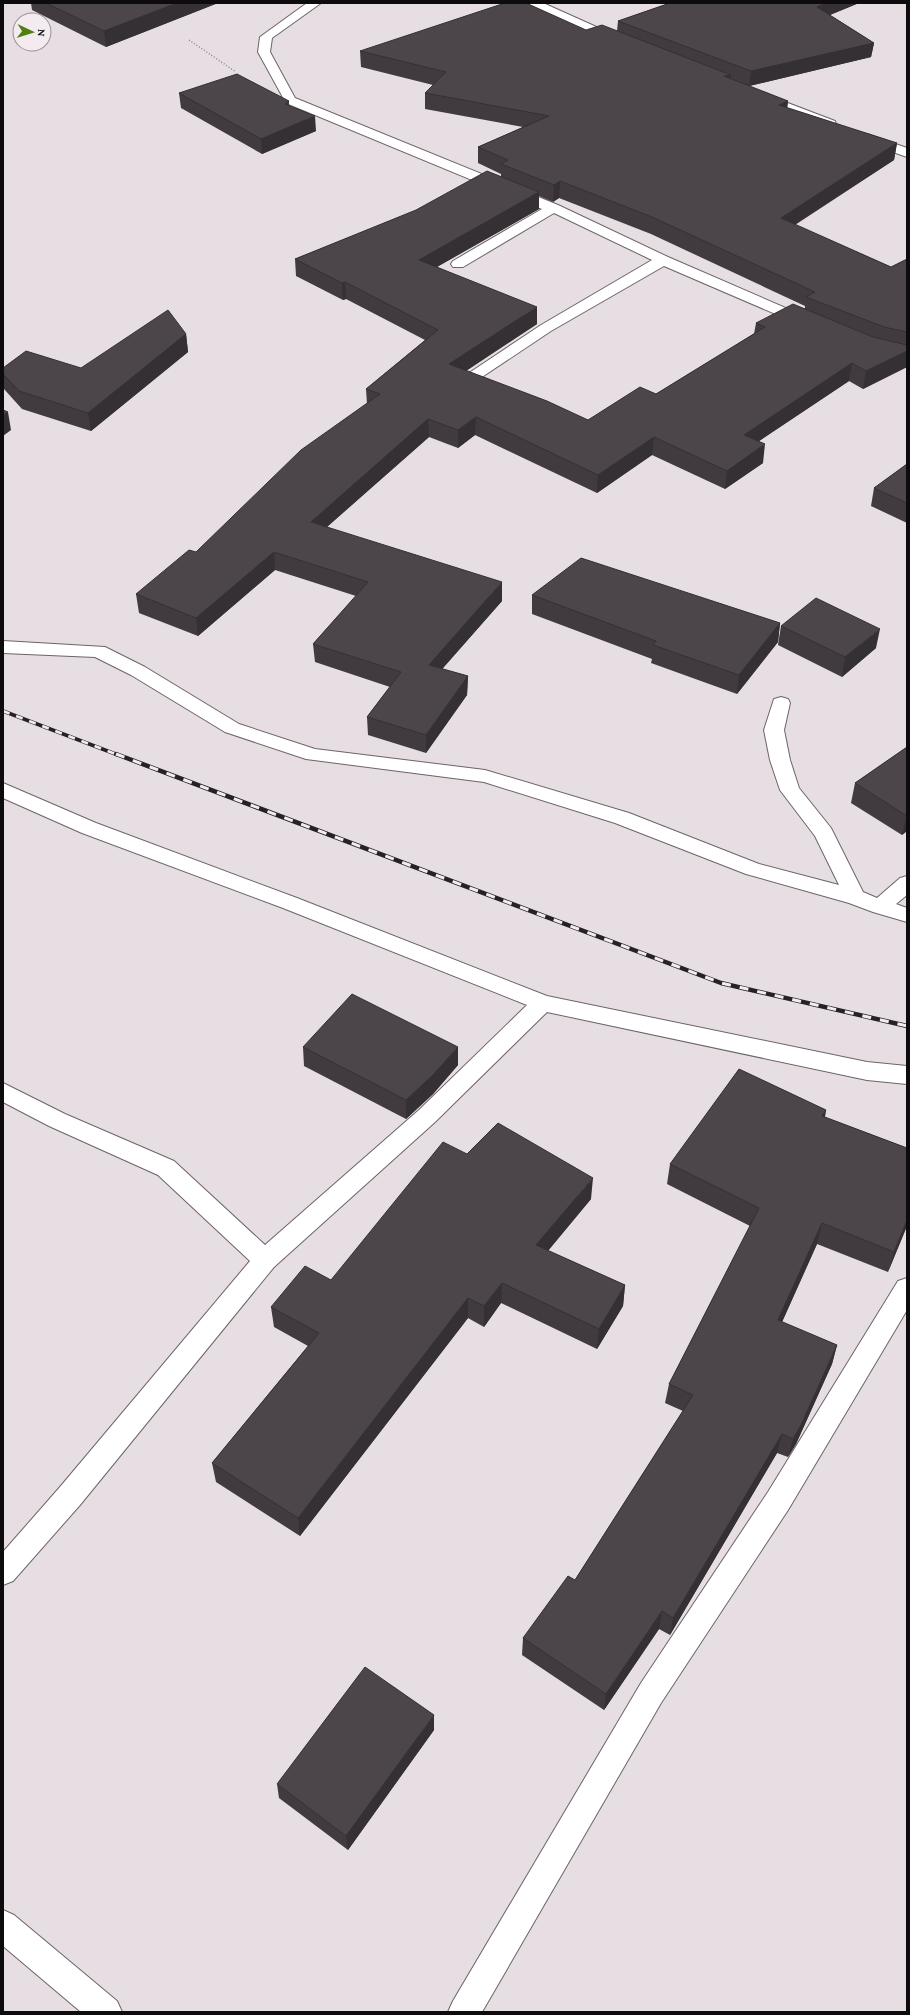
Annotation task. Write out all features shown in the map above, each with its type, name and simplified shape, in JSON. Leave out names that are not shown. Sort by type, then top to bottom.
[{"type":"street","points":[[315,3],[266,37],[264,52],[290,100],[553,208],[663,260],[818,326]]},
{"type":"street","points":[[533,3],[630,46]]},
{"type":"street","points":[[746,91],[841,128]]},
{"type":"street","points":[[856,134],[907,153]]},
{"type":"street","points":[[458,264],[553,208]]},
{"type":"street","points":[[474,376],[546,328],[663,260]]},
{"type":"street","points":[[3,647],[100,651],[138,671],[232,728],[313,755],[486,776],[622,818],[753,869],[855,897],[880,908],[907,915]]},
{"type":"street","points":[[781,703],[774,730],[780,760],[790,790],[824,833],[855,897]]},
{"type":"street","points":[[3,790],[89,828],[290,903],[543,1003],[867,1071],[907,1075]]},
{"type":"street","points":[[880,908],[907,883]]},
{"type":"street","points":[[3,1572],[70,1496],[265,1260],[427,1116],[543,1003]]},
{"type":"street","points":[[3,1092],[57,1120],[166,1168],[265,1260]]},
{"type":"street","points":[[464,2012],[651,1693],[778,1501],[907,1288]]},
{"type":"street","points":[[3,1926],[106,2012]]},
{"type":"building","points":[[46,3],[177,3],[104,31]]},
{"type":"building","points":[[505,3],[526,3],[586,30],[602,25],[731,75],[724,76],[788,101],[779,105],[897,143],[781,218],[891,267],[907,259],[907,332],[884,327],[806,297],[815,292],[652,217],[560,181],[554,185],[501,164],[508,160],[478,147],[549,116],[425,93],[446,72],[360,51]]},
{"type":"building","points":[[670,3],[826,3],[817,7],[874,43],[751,71],[618,21]]},
{"type":"building","points":[[237,74],[289,101],[285,104],[315,116],[261,139],[179,93]]},
{"type":"building","points":[[487,171],[539,192],[419,260],[537,307],[449,364],[547,401],[588,420],[640,387],[656,394],[765,327],[756,323],[793,304],[873,337],[907,345],[907,351],[866,371],[852,363],[744,435],[765,444],[727,471],[654,437],[598,475],[476,417],[458,430],[428,419],[311,522],[502,582],[429,665],[468,676],[426,735],[367,717],[401,672],[313,644],[368,582],[274,552],[196,618],[136,594],[189,550],[196,552],[301,450],[380,394],[366,389],[438,330],[345,282],[342,283],[295,259],[416,210]]},
{"type":"building","points":[[168,310],[186,334],[88,413],[19,391],[3,374],[3,368],[26,351],[81,368]]},
{"type":"building","points":[[3,410],[8,412],[3,415]]},
{"type":"building","points":[[907,464],[907,503],[874,488]]},
{"type":"building","points":[[581,558],[780,623],[739,675],[653,645],[656,641],[532,595]]},
{"type":"building","points":[[816,598],[880,629],[845,657],[781,626]]},
{"type":"building","points":[[907,747],[907,816],[855,783]]},
{"type":"building","points":[[352,994],[458,1047],[433,1075],[406,1100],[303,1047]]},
{"type":"building","points":[[739,1069],[826,1110],[822,1116],[907,1148],[907,1220],[894,1252],[822,1223],[778,1320],[837,1345],[801,1425],[793,1439],[782,1434],[673,1618],[662,1611],[606,1694],[523,1638],[568,1576],[575,1580],[693,1395],[669,1384],[759,1208],[670,1164]]},
{"type":"building","points":[[498,1123],[593,1178],[536,1245],[625,1285],[599,1329],[502,1283],[484,1306],[468,1298],[298,1518],[212,1463],[319,1333],[271,1307],[305,1266],[331,1280],[443,1142],[467,1154]]},
{"type":"building","points":[[365,1667],[434,1715],[346,1836],[277,1784]]},
{"type":"railway","points":[[3,711],[118,755]]},
{"type":"railway","points":[[116,754],[721,983],[907,1026]]}]
